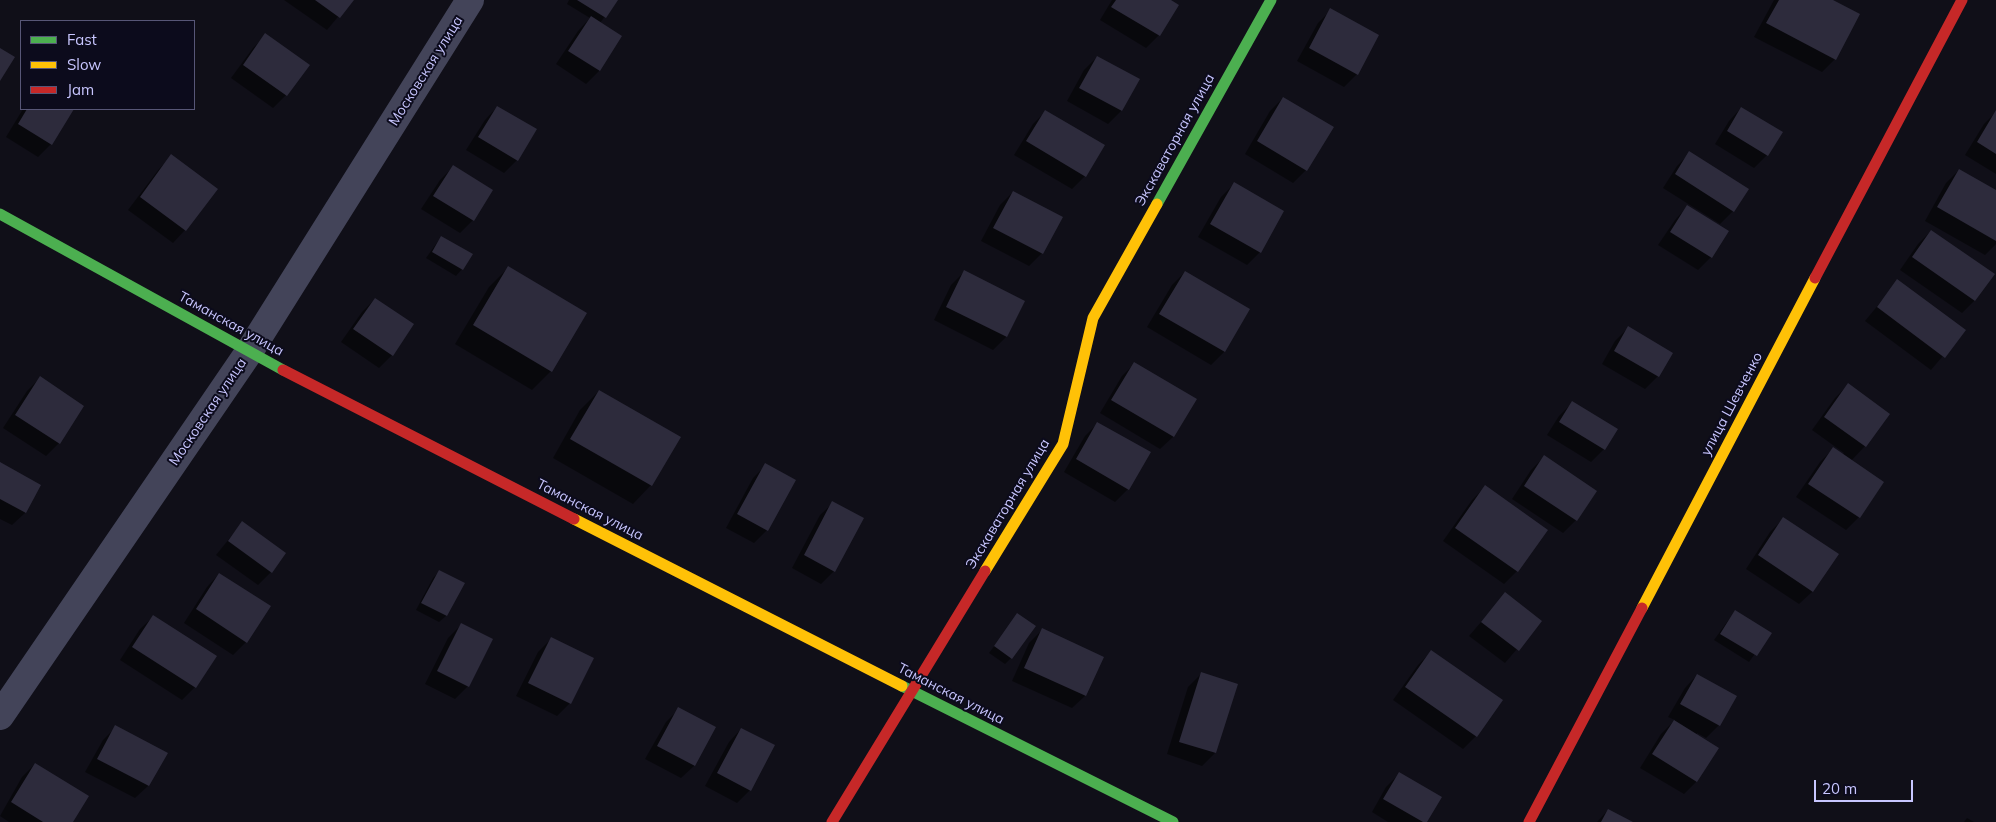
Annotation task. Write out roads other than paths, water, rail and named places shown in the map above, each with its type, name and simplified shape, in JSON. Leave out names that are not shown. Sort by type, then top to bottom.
[{"type":"street","name":"Московская улица","points":[[0,716],[250,352],[470,0]]},
{"type":"street","name":"Экскаваторная улица","points":[[832,822],[910,691],[1063,444],[1093,318],[1271,0]]},
{"type":"street","name":"улица Шевченко","points":[[1529,822],[1962,0]]},
{"type":"street","name":"Таманская улица","points":[[0,214],[250,352],[910,691],[1173,822]]}]
